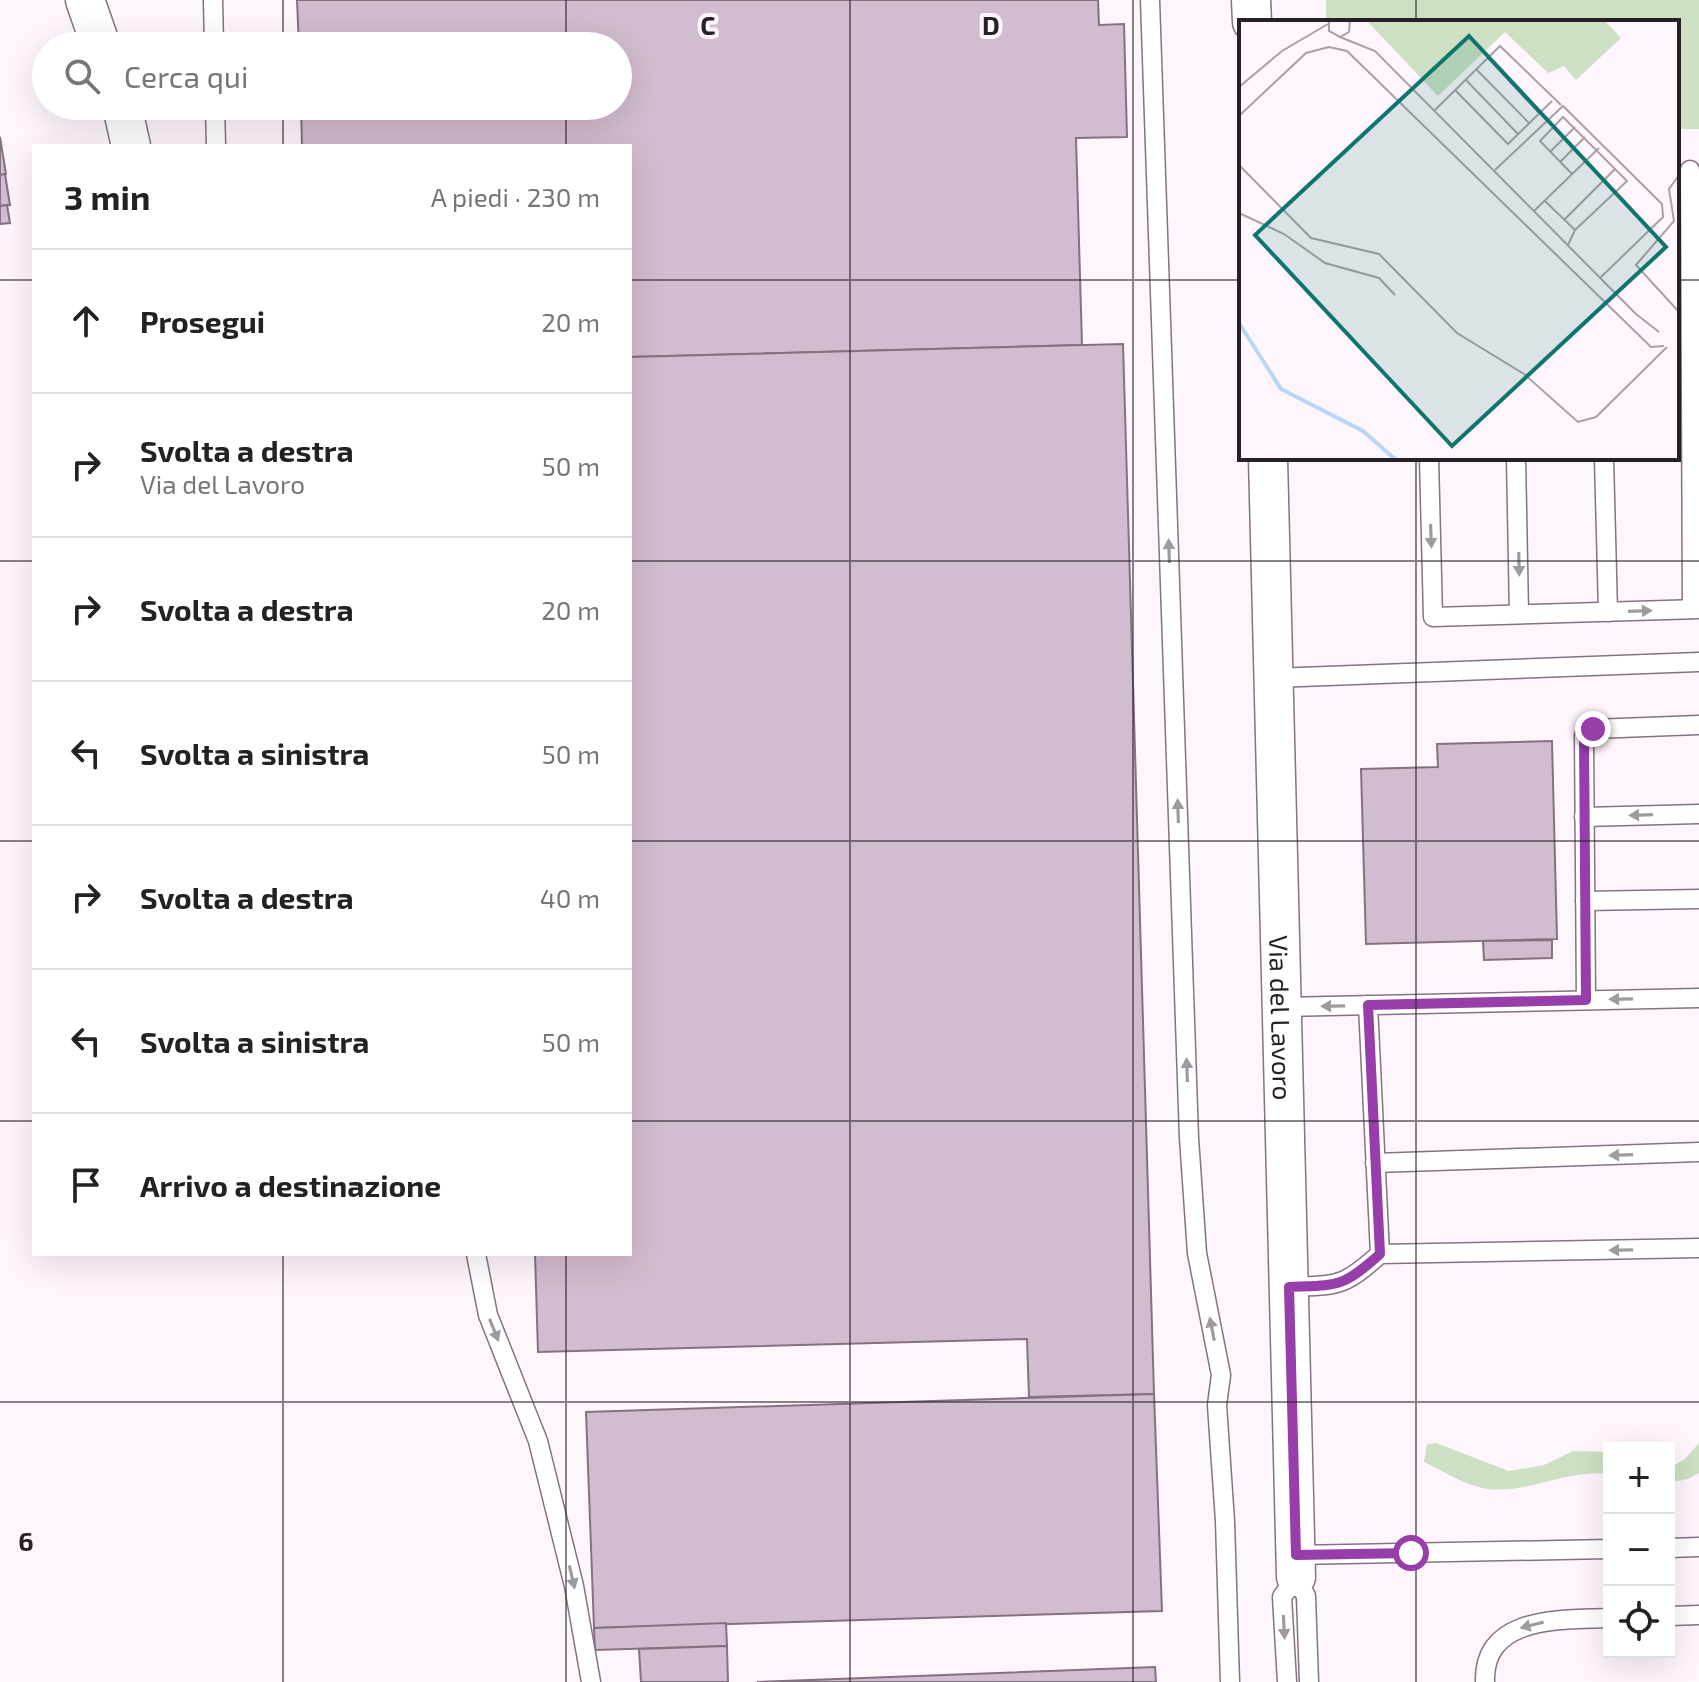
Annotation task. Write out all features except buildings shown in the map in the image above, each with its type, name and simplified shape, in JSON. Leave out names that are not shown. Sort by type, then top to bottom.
[{"type":"street","points":[[85,0],[96,32]]},
{"type":"street","points":[[1251,0],[1252,20]]},
{"type":"street","points":[[125,120],[131,144]]},
{"type":"street","name":"Via del Lavoro","points":[[1268,460],[1296,1566]]},
{"type":"lane","points":[[213,0],[214,32]]},
{"type":"lane","points":[[1150,0],[1189,1138],[1197,1253],[1221,1375],[1217,1405],[1225,1521],[1230,1682]]},
{"type":"lane","points":[[215,120],[216,144]]},
{"type":"lane","points":[[1429,460],[1433,617],[1696,609],[1689,170]]},
{"type":"lane","points":[[1516,460],[1519,614]]},
{"type":"lane","points":[[1604,460],[1608,612]]},
{"type":"lane","points":[[1274,678],[1699,662]]},
{"type":"lane","points":[[1586,1000],[1584,736],[1593,729],[1699,725]]},
{"type":"lane","points":[[1584,817],[1699,814]]},
{"type":"lane","points":[[1585,901],[1699,899]]},
{"type":"lane","points":[[1282,1007],[1699,998]]},
{"type":"lane","points":[[1368,1005],[1380,1254]]},
{"type":"lane","points":[[1375,1163],[1699,1152]]},
{"type":"lane","points":[[1289,1287],[1340,1284],[1380,1254],[1699,1248]]},
{"type":"lane","points":[[476,1256],[488,1315],[538,1441],[574,1586],[591,1682]]},
{"type":"lane","points":[[1675,1548],[1699,1547]]},
{"type":"lane","points":[[1296,1566],[1603,1549]]},
{"type":"lane","points":[[1287,1682],[1282,1597],[1296,1566]]},
{"type":"lane","points":[[1296,1566],[1306,1596],[1309,1682]]},
{"type":"lane","points":[[1675,1616],[1699,1615]]},
{"type":"lane","points":[[1485,1682],[1488,1655],[1516,1629],[1551,1620],[1603,1618]]},
{"type":"green space","points":[[1326,0],[1699,0],[1699,129],[1679,129],[1679,20],[1326,20]]},
{"type":"green space","points":[[1436,1443],[1509,1471],[1544,1465],[1573,1451],[1603,1452],[1603,1474],[1578,1475],[1503,1490],[1487,1489],[1463,1482],[1424,1462],[1427,1444]]},
{"type":"green space","points":[[1699,1443],[1699,1473],[1675,1482],[1675,1465],[1685,1459]]},
{"type":"route","points":[[1411,1553],[1296,1555],[1289,1287],[1340,1284],[1380,1254],[1368,1005],[1586,1000],[1584,736],[1593,729]]}]
